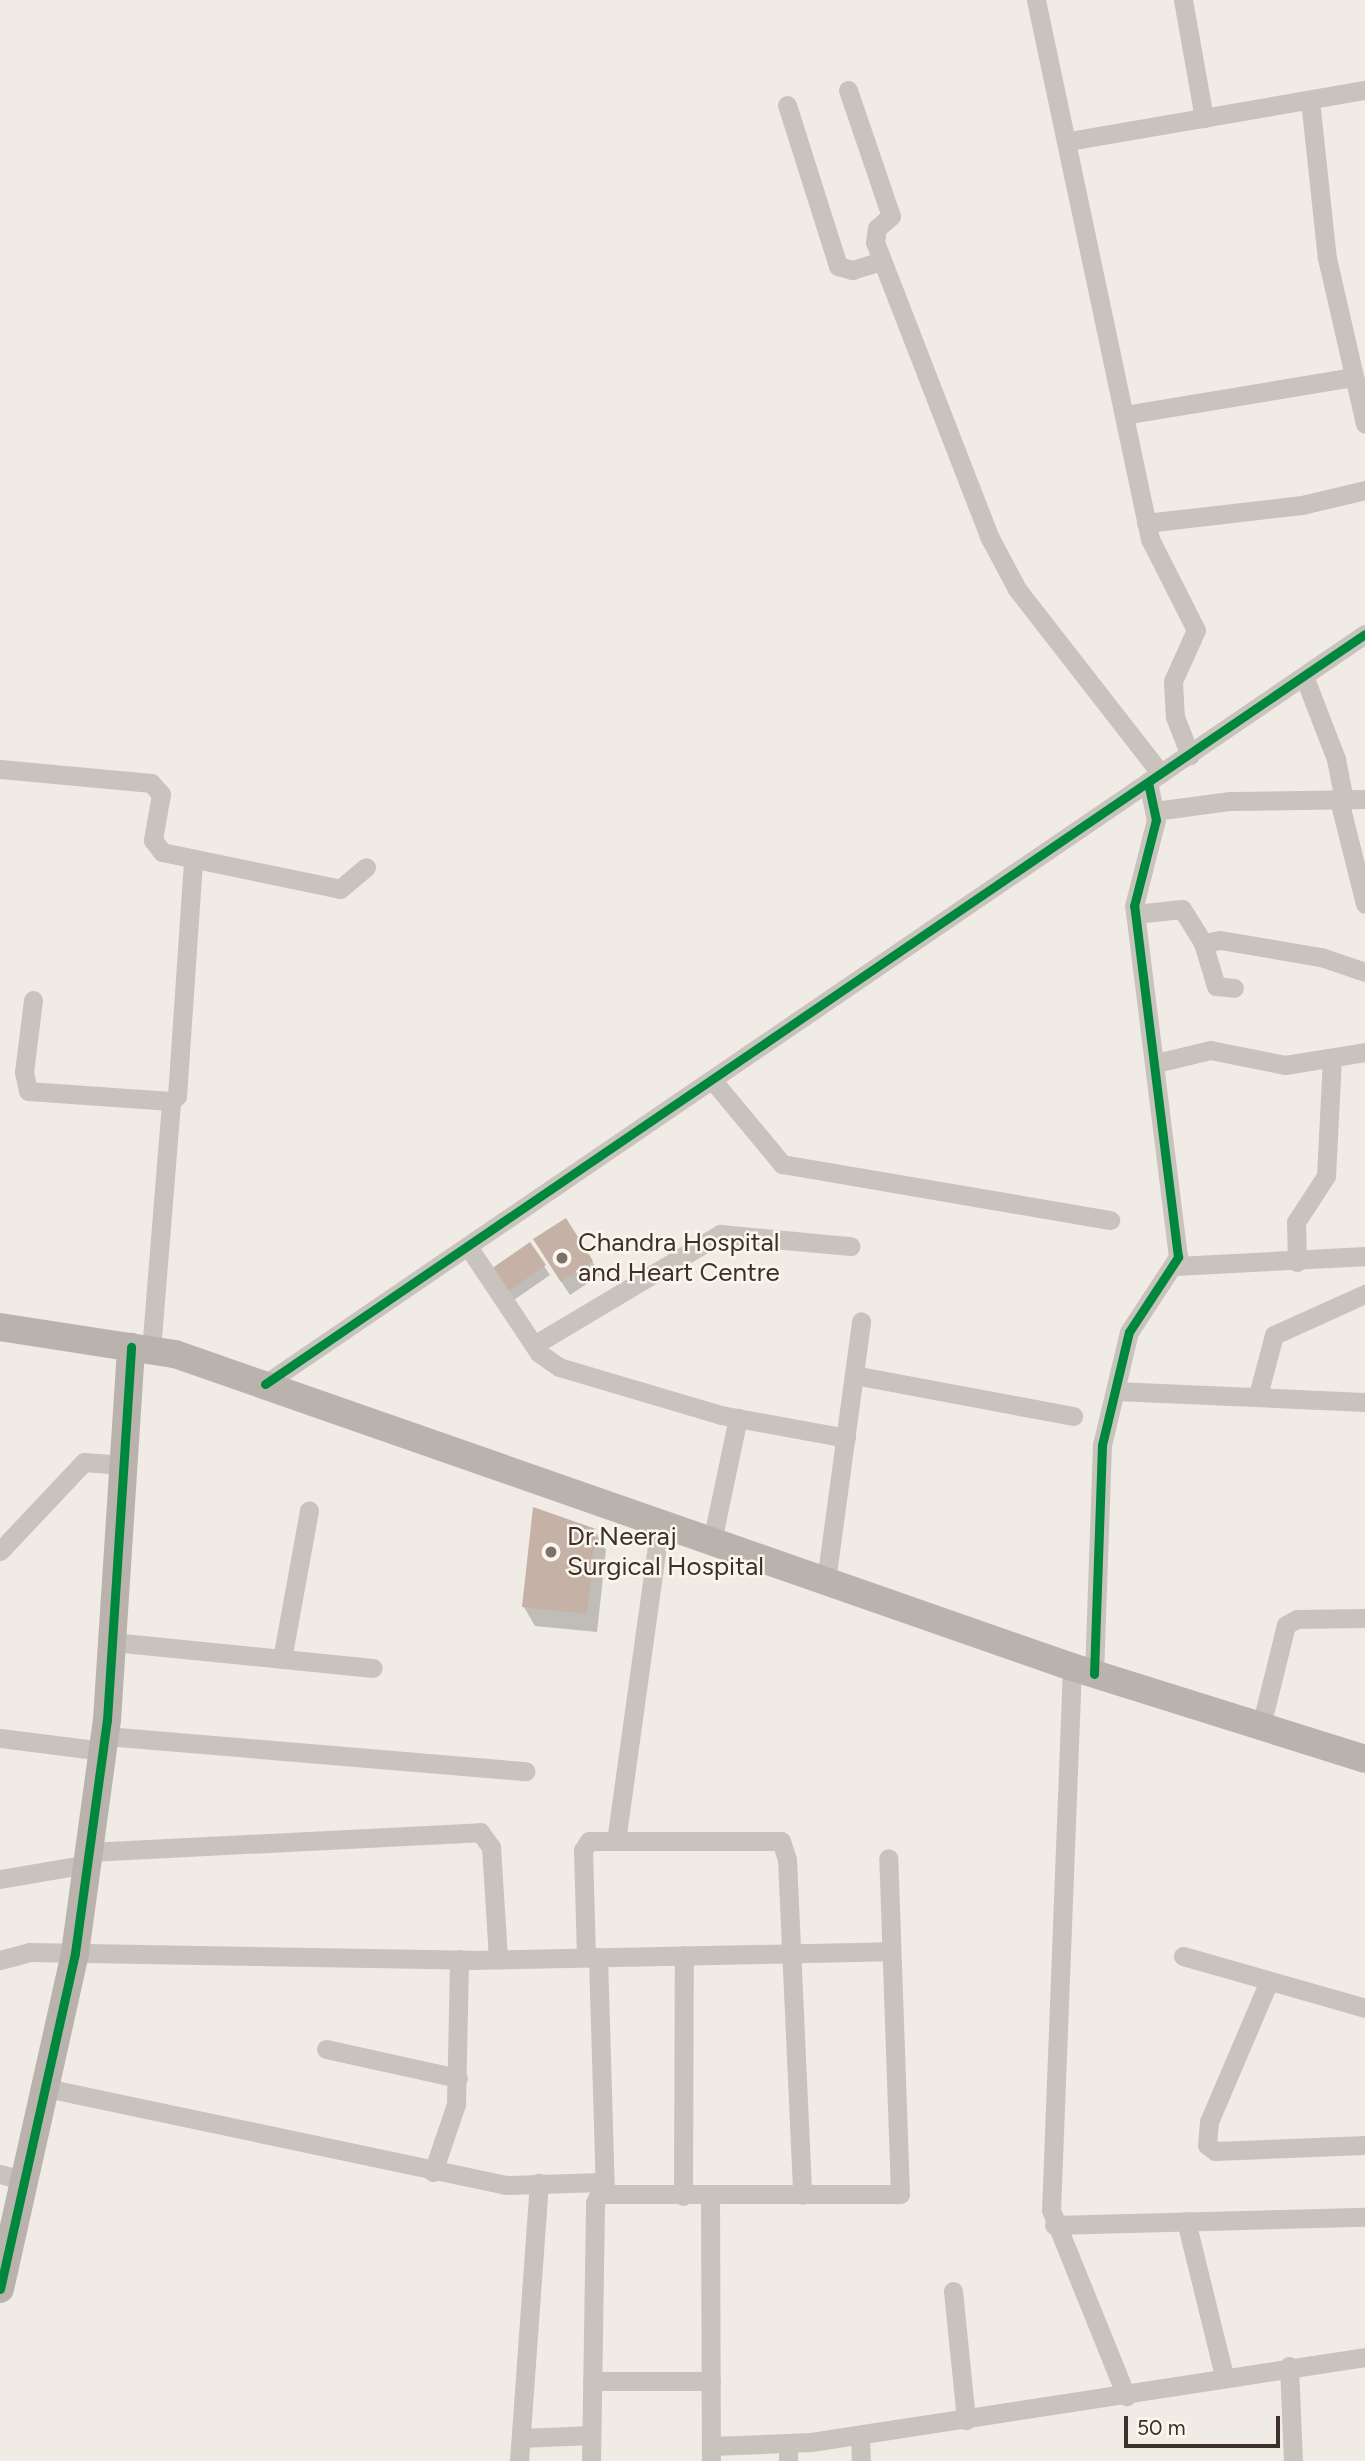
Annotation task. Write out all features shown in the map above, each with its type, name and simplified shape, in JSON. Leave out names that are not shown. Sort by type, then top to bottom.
[{"type":"main road","points":[[0,1327],[141,1349],[265,1384],[1083,1671],[1365,1759]]},
{"type":"main road","points":[[0,2289],[13,2178],[46,2088],[75,1953],[104,1744],[124,1465],[141,1349]]},
{"type":"street","points":[[1036,0],[1069,141],[1146,523],[1196,630],[1173,681],[1175,717],[1190,755]]},
{"type":"street","points":[[1183,0],[1204,118]]},
{"type":"street","points":[[848,90],[891,216],[873,235],[1004,565],[1155,779],[1155,811],[1135,914],[1177,1212],[1175,1266],[1129,1332],[1101,1464],[1083,1671],[1054,2224],[1126,2396]]},
{"type":"street","points":[[1069,141],[1365,90]]},
{"type":"street","points":[[1310,100],[1327,258],[1365,424]]},
{"type":"street","points":[[787,104],[838,266],[852,270],[882,261]]},
{"type":"street","points":[[1124,415],[1354,377]]},
{"type":"street","points":[[1146,523],[1302,505],[1365,490]]},
{"type":"street","points":[[265,1384],[714,1082],[1365,634]]},
{"type":"street","points":[[1304,676],[1336,759],[1341,800],[1365,904]]},
{"type":"street","points":[[0,769],[151,783],[161,794],[157,847],[193,859],[340,889],[366,867]]},
{"type":"street","points":[[1155,811],[1230,801],[1365,799]]},
{"type":"street","points":[[141,1349],[171,1101],[177,1096],[193,859]]},
{"type":"street","points":[[1135,914],[1182,909],[1203,943],[1216,986],[1234,988]]},
{"type":"street","points":[[1203,943],[1220,940],[1321,957],[1365,972]]},
{"type":"street","points":[[33,1000],[24,1072],[28,1091],[171,1101]]},
{"type":"street","points":[[1156,1063],[1210,1050],[1285,1065],[1365,1052]]},
{"type":"street","points":[[1297,1262],[1296,1222],[1326,1176],[1332,1059]]},
{"type":"street","points":[[714,1082],[782,1164],[1110,1220]]},
{"type":"street","points":[[534,1345],[720,1234],[850,1246]]},
{"type":"street","points":[[470,1248],[534,1345],[559,1367],[738,1418],[845,1438]]},
{"type":"street","points":[[1175,1266],[1297,1262],[1365,1256]]},
{"type":"street","points":[[1258,1395],[1274,1335],[1365,1294]]},
{"type":"street","points":[[826,1581],[861,1321]]},
{"type":"street","points":[[854,1375],[1073,1416]]},
{"type":"street","points":[[1115,1391],[1258,1395],[1365,1402]]},
{"type":"street","points":[[712,1541],[738,1418]]},
{"type":"street","points":[[0,1551],[8,1538],[84,1462],[124,1465]]},
{"type":"street","points":[[282,1659],[309,1510]]},
{"type":"street","points":[[616,1841],[660,1522]]},
{"type":"street","points":[[1261,1726],[1286,1625],[1297,1619],[1365,1618]]},
{"type":"street","points":[[113,1642],[373,1668]]},
{"type":"street","points":[[0,1738],[527,1771]]},
{"type":"street","points":[[0,1879],[88,1858],[480,1832],[491,1847],[498,1959]]},
{"type":"street","points":[[591,2461],[595,2203],[601,2185],[592,1957],[583,1850],[589,1841],[781,1841],[793,1953],[803,2195]]},
{"type":"street","points":[[46,2088],[433,2172],[539,2183],[601,2185],[611,2196],[900,2194],[888,1858]]},
{"type":"street","points":[[0,1960],[29,1952],[498,1959],[890,1951]]},
{"type":"street","points":[[682,2196],[684,1955]]},
{"type":"street","points":[[1183,1956],[1365,2008]]},
{"type":"street","points":[[433,2172],[452,2123],[458,2077],[459,1959]]},
{"type":"street","points":[[1269,1981],[1209,2122],[1207,2145],[1214,2151],[1365,2145]]},
{"type":"street","points":[[326,2049],[458,2077]]},
{"type":"street","points":[[519,2461],[539,2183]]},
{"type":"street","points":[[710,2195],[711,2453],[788,2452],[860,2435],[1126,2396],[1224,2376],[1365,2357]]},
{"type":"street","points":[[1054,2224],[1365,2217]]},
{"type":"street","points":[[1186,2221],[1224,2376]]},
{"type":"street","points":[[953,2291],[966,2420]]},
{"type":"street","points":[[1289,2366],[1293,2461]]},
{"type":"street","points":[[592,2381],[711,2381]]},
{"type":"street","points":[[521,2438],[591,2435]]},
{"type":"street","points":[[860,2435],[861,2461]]},
{"type":"building","points":[[566,1218],[593,1261],[561,1282],[533,1239]]},
{"type":"building","points":[[530,1242],[546,1265],[507,1292],[491,1269]]},
{"type":"building","points":[[533,1507],[596,1529],[587,1614],[522,1607]]},
{"type":"cycle path","points":[[265,1384],[1365,634]]},
{"type":"cycle path","points":[[1094,1674],[1102,1445],[1129,1332],[1178,1257],[1134,906],[1156,820],[1148,783]]},
{"type":"cycle path","points":[[0,2289],[75,1953],[107,1720],[131,1347]]},
{"type":"place","name":"Chandra Hospital and Heart Centre","points":[[562,1258]]},
{"type":"place","name":"Dr.Neeraj Surgical Hospital","points":[[551,1552]]}]
